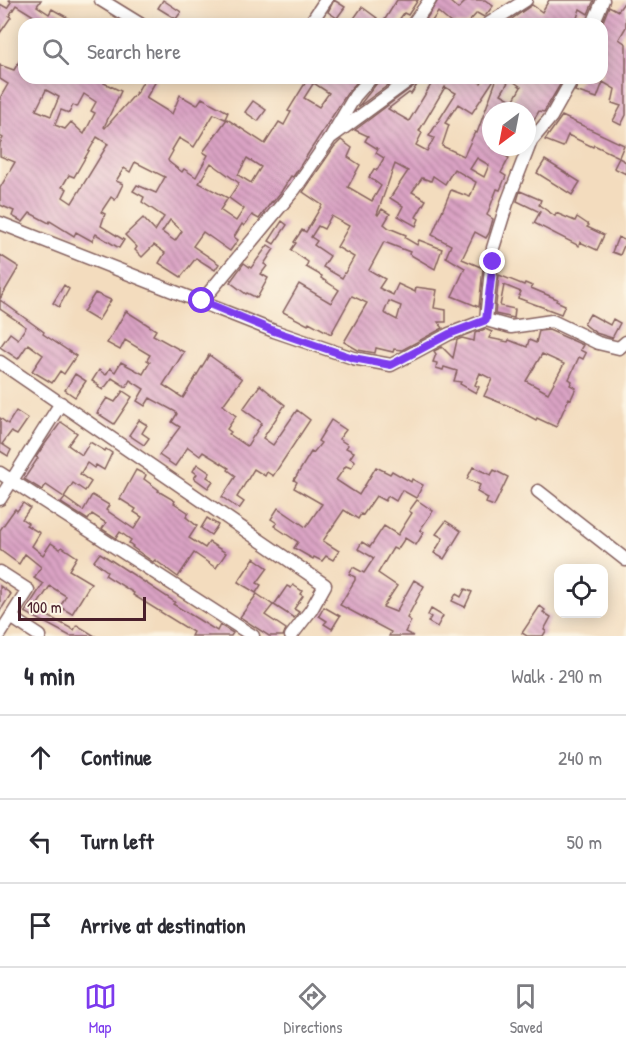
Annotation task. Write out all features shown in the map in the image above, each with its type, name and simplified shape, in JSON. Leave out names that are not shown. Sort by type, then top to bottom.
[{"type":"street","points":[[101,0],[130,18]]},
{"type":"street","points":[[314,18],[326,0]]},
{"type":"street","points":[[417,18],[430,0]]},
{"type":"street","points":[[498,18],[526,0]]},
{"type":"street","points":[[596,18],[603,0]]},
{"type":"street","points":[[202,301],[294,190],[366,84]]},
{"type":"street","points":[[330,138],[404,84]]},
{"type":"street","points":[[486,320],[493,248],[507,203],[531,141],[551,117],[570,84]]},
{"type":"street","points":[[0,223],[274,331],[353,358],[391,365],[449,334],[486,320],[511,327],[552,321],[598,343],[619,348],[626,342]]},
{"type":"street","points":[[0,362],[325,585],[311,610],[291,636]]},
{"type":"street","points":[[0,499],[61,403]]},
{"type":"street","points":[[0,473],[252,636]]},
{"type":"street","points":[[538,491],[626,560]]},
{"type":"street","points":[[0,572],[28,590],[0,634]]},
{"type":"street","points":[[11,617],[40,636]]},
{"type":"building","points":[[9,0],[41,0],[37,6],[49,14],[52,9],[68,18],[37,18],[16,5],[0,33],[0,4],[7,8],[11,2]]},
{"type":"building","points":[[163,0],[181,12],[174,18],[158,8]]},
{"type":"building","points":[[334,0],[345,7],[337,18],[328,12]]},
{"type":"building","points":[[397,0],[418,0],[408,15],[404,13],[400,18],[386,18]]},
{"type":"building","points":[[438,0],[448,0],[458,9],[467,0],[485,0],[493,6],[484,17],[477,13],[472,18],[445,18],[438,12],[434,18],[427,18]]},
{"type":"building","points":[[549,0],[594,0],[588,14],[580,9],[577,18],[513,18],[532,5],[542,12]]},
{"type":"building","points":[[626,0],[626,27],[619,39],[626,44],[626,115],[621,125],[613,121],[621,106],[612,103],[615,89],[606,84],[608,18],[604,18],[609,6],[618,11]]},
{"type":"building","points":[[362,7],[377,18],[354,18]]},
{"type":"building","points":[[18,63],[18,84],[106,84],[121,91],[105,128],[142,84],[154,84],[146,98],[172,114],[180,95],[197,105],[202,98],[228,112],[225,119],[214,114],[194,147],[179,138],[172,150],[169,162],[182,172],[184,169],[196,177],[208,155],[203,152],[227,119],[265,144],[279,122],[284,125],[291,112],[288,111],[305,84],[313,84],[304,98],[319,107],[329,93],[315,84],[355,84],[293,177],[291,176],[273,202],[259,219],[252,215],[244,226],[242,224],[234,237],[238,240],[230,251],[203,232],[193,246],[219,264],[215,270],[196,258],[181,277],[159,263],[165,253],[154,245],[142,257],[135,250],[137,247],[125,235],[143,218],[155,231],[164,217],[142,202],[144,197],[133,191],[137,185],[156,193],[165,177],[135,162],[130,172],[124,168],[116,181],[123,184],[115,200],[111,197],[101,212],[105,214],[101,226],[124,240],[119,248],[96,234],[92,241],[76,232],[74,236],[50,221],[49,223],[30,213],[23,222],[12,216],[14,211],[0,205],[0,188],[15,162],[0,156],[0,143],[3,138],[0,136],[0,98],[8,84],[0,79],[0,65],[14,70]],"holes":[[[46,90],[59,97],[51,116],[36,110]],[[84,94],[96,102],[91,111],[95,113],[84,134],[71,122],[65,129],[55,125],[61,110],[69,113],[73,105],[77,107]],[[97,137],[108,144],[72,203],[63,197],[67,189],[62,187],[69,175],[74,177]],[[247,158],[261,167],[251,183],[238,175]],[[211,163],[239,183],[229,198],[244,209],[236,221],[220,210],[228,198],[199,183]],[[170,220],[182,231],[175,241],[162,232]]]},
{"type":"building","points":[[376,84],[390,84],[358,107]]},
{"type":"building","points":[[418,84],[411,94],[409,93],[388,109],[409,121],[431,84],[491,84],[472,113],[458,104],[445,123],[449,125],[442,146],[464,156],[482,119],[482,156],[509,158],[501,173],[506,176],[500,190],[497,189],[487,215],[493,219],[489,233],[486,238],[475,232],[462,259],[483,268],[479,307],[452,296],[465,268],[446,257],[451,245],[432,235],[451,190],[470,197],[476,182],[454,169],[445,184],[433,176],[431,181],[422,178],[412,192],[426,200],[416,217],[419,219],[416,226],[398,216],[403,206],[390,198],[408,171],[395,164],[377,214],[382,209],[390,214],[384,224],[406,235],[405,238],[417,245],[419,240],[442,249],[435,269],[409,254],[410,252],[384,242],[369,270],[385,279],[379,288],[393,295],[398,284],[415,292],[416,287],[437,290],[434,308],[446,310],[446,322],[438,322],[443,328],[402,350],[394,349],[393,352],[376,348],[375,353],[358,350],[344,342],[367,303],[352,296],[331,334],[283,312],[299,284],[331,303],[339,290],[306,267],[308,262],[291,250],[302,230],[306,232],[322,205],[303,192],[341,140],[352,148],[348,157],[360,165],[348,187],[372,201],[381,186],[369,177],[374,169],[377,170],[384,158],[376,153],[378,149],[365,141],[368,136],[355,130]],"holes":[[[445,87],[456,93],[429,136],[434,138],[427,151],[416,145],[422,133],[419,131]],[[477,158],[489,165],[484,177],[470,169]],[[331,216],[349,226],[337,247],[354,257],[342,278],[323,267],[330,256],[314,245],[317,241],[311,237],[318,226],[324,229]],[[389,301],[401,306],[397,320],[384,313]]]},
{"type":"building","points":[[495,84],[507,84],[501,94],[513,101],[521,87],[517,84],[560,84],[544,112],[539,111],[536,116],[536,102],[488,102]]},
{"type":"building","points":[[578,84],[602,84],[597,98],[575,91]]},
{"type":"building","points":[[253,101],[266,110],[258,121],[245,112]]},
{"type":"building","points":[[562,116],[624,145],[619,157],[568,135],[563,147],[545,140]]},
{"type":"building","points":[[619,158],[626,162],[626,174],[614,168]]},
{"type":"building","points":[[545,160],[580,182],[572,195],[537,173]]},
{"type":"building","points":[[520,191],[541,200],[539,205],[555,216],[556,213],[575,221],[577,217],[589,225],[587,227],[604,235],[597,250],[580,242],[579,246],[534,223],[540,212],[517,201]]},
{"type":"building","points":[[282,221],[287,225],[274,244],[269,241]]},
{"type":"building","points":[[618,237],[626,241],[620,255],[612,252]]},
{"type":"building","points":[[268,245],[274,249],[264,264],[267,266],[261,274],[268,278],[257,298],[246,294],[230,282],[244,263],[251,268]]},
{"type":"building","points":[[0,255],[19,267],[0,299]]},
{"type":"building","points":[[499,275],[524,285],[525,283],[557,299],[556,301],[565,305],[561,314],[518,298],[521,292],[504,285],[500,306],[515,309],[514,318],[495,314]]},
{"type":"building","points":[[64,285],[69,289],[59,307],[53,303]]},
{"type":"building","points":[[95,293],[111,300],[98,321],[83,312]]},
{"type":"building","points":[[0,300],[44,332],[43,334],[76,356],[64,374],[60,371],[52,383],[32,371],[43,355],[28,344],[18,359],[0,347],[10,333],[18,339],[26,327],[0,309]]},
{"type":"building","points":[[126,311],[156,330],[153,335],[184,352],[163,385],[183,398],[209,355],[242,379],[223,405],[236,416],[227,429],[231,432],[229,434],[247,446],[262,423],[243,409],[260,385],[285,405],[263,438],[273,445],[297,410],[310,420],[273,476],[267,472],[265,476],[254,469],[237,497],[244,502],[239,509],[222,497],[236,476],[228,470],[229,468],[203,452],[200,456],[188,447],[175,466],[159,455],[180,427],[172,422],[176,412],[150,398],[145,406],[137,401],[144,389],[130,380],[126,387],[112,378],[103,390],[92,381],[99,370],[106,375],[110,368],[115,372],[121,362],[143,374],[150,362],[147,360],[150,355],[125,340],[120,350],[107,343]]},
{"type":"building","points":[[590,314],[610,325],[613,319],[620,323],[612,338],[596,333],[584,324]]},
{"type":"building","points":[[485,329],[492,332],[489,338],[508,342],[509,340],[527,347],[529,340],[536,343],[539,331],[549,330],[583,345],[580,350],[586,353],[583,359],[579,357],[569,379],[572,381],[570,385],[576,388],[556,427],[484,396],[492,379],[480,373],[475,385],[479,387],[476,393],[460,384],[461,382],[454,381],[457,371],[444,367],[443,370],[436,368],[437,363],[433,362],[436,354],[434,351],[442,347],[453,358],[457,340],[462,338],[474,341],[475,333]],"holes":[[[542,354],[564,364],[548,393],[526,381]]]},
{"type":"building","points":[[75,374],[86,381],[75,397],[65,390]]},
{"type":"building","points":[[123,391],[132,397],[114,424],[97,413],[107,398],[115,402]]},
{"type":"building","points":[[16,411],[28,419],[17,435],[11,432],[2,444],[11,450],[8,456],[0,451],[0,418],[8,424]]},
{"type":"building","points":[[139,420],[147,425],[142,433],[149,438],[144,445],[129,435]]},
{"type":"building","points":[[331,420],[346,430],[339,439],[348,445],[346,448],[354,452],[350,458],[355,461],[351,468],[345,467],[336,480],[359,495],[376,467],[390,474],[392,471],[411,482],[412,479],[423,485],[416,498],[402,490],[396,501],[388,496],[385,501],[376,496],[358,519],[344,510],[323,541],[339,551],[333,560],[326,556],[322,561],[314,557],[313,559],[294,548],[298,542],[274,526],[277,523],[271,519],[278,508],[306,527],[322,504],[294,488],[297,482],[294,480],[311,452],[313,453],[321,443],[318,441]]},
{"type":"building","points":[[61,422],[77,433],[68,445],[82,455],[90,442],[112,453],[104,470],[96,465],[94,468],[87,463],[80,474],[91,482],[85,491],[73,483],[64,497],[46,485],[42,490],[24,479],[38,458],[36,457]]},
{"type":"building","points":[[197,464],[210,473],[207,477],[213,481],[208,488],[194,478],[197,474],[193,471]]},
{"type":"building","points":[[473,467],[491,475],[494,470],[508,477],[494,506],[486,503],[488,498],[477,492],[480,485],[467,479]]},
{"type":"building","points":[[136,470],[146,475],[144,479],[158,491],[189,513],[186,517],[197,526],[189,538],[205,548],[209,542],[226,553],[216,568],[194,553],[178,577],[132,547],[129,543],[131,540],[120,532],[116,538],[102,529],[106,523],[92,514],[88,520],[61,503],[65,498],[83,511],[92,495],[109,505],[106,510],[134,529],[142,517],[134,512],[136,509],[120,499]]},
{"type":"building","points":[[417,500],[433,511],[420,530],[424,532],[416,545],[405,538],[397,550],[393,548],[378,573],[397,586],[383,607],[396,612],[414,580],[424,586],[407,618],[411,621],[405,632],[413,636],[389,636],[391,632],[340,605],[355,580],[355,577],[349,574],[353,567],[364,573],[374,558],[358,549],[362,542],[370,547],[384,526],[398,535],[412,513],[409,511]]},
{"type":"building","points":[[23,503],[30,508],[22,519],[28,523],[26,525],[40,533],[32,546],[43,555],[51,543],[60,549],[62,547],[77,557],[69,570],[91,583],[72,614],[60,607],[66,596],[50,586],[38,604],[47,609],[44,614],[74,630],[77,625],[95,636],[70,636],[25,612],[43,584],[34,578],[41,567],[25,554],[19,564],[0,550],[0,530],[15,509],[17,511]]},
{"type":"building","points":[[207,518],[218,525],[211,535],[201,528]]},
{"type":"building","points":[[446,521],[461,531],[444,559],[434,553],[443,538],[436,534]]},
{"type":"building","points":[[100,553],[175,602],[173,604],[217,631],[220,625],[233,633],[231,636],[191,636],[193,632],[105,575],[107,571],[94,561]]},
{"type":"building","points":[[254,558],[268,568],[257,583],[261,585],[256,593],[238,582]]},
{"type":"building","points":[[293,585],[302,591],[300,594],[303,596],[294,609],[299,612],[294,618],[274,605],[287,586],[291,588]]},
{"type":"building","points":[[0,586],[11,594],[0,611]]},
{"type":"building","points":[[465,589],[472,592],[465,607],[452,601],[456,594],[461,597]]},
{"type":"building","points":[[257,594],[273,605],[265,615],[286,629],[283,636],[269,636],[240,617]]},
{"type":"building","points":[[540,606],[545,610],[543,612],[551,617],[544,630],[546,631],[543,636],[527,636],[522,633]]},
{"type":"building","points":[[324,607],[340,616],[332,629],[324,624],[327,621],[319,616]]},
{"type":"building","points":[[431,609],[443,616],[437,627],[428,622]]},
{"type":"route","points":[[202,301],[274,331],[353,358],[391,365],[449,334],[486,320],[493,262]]}]
